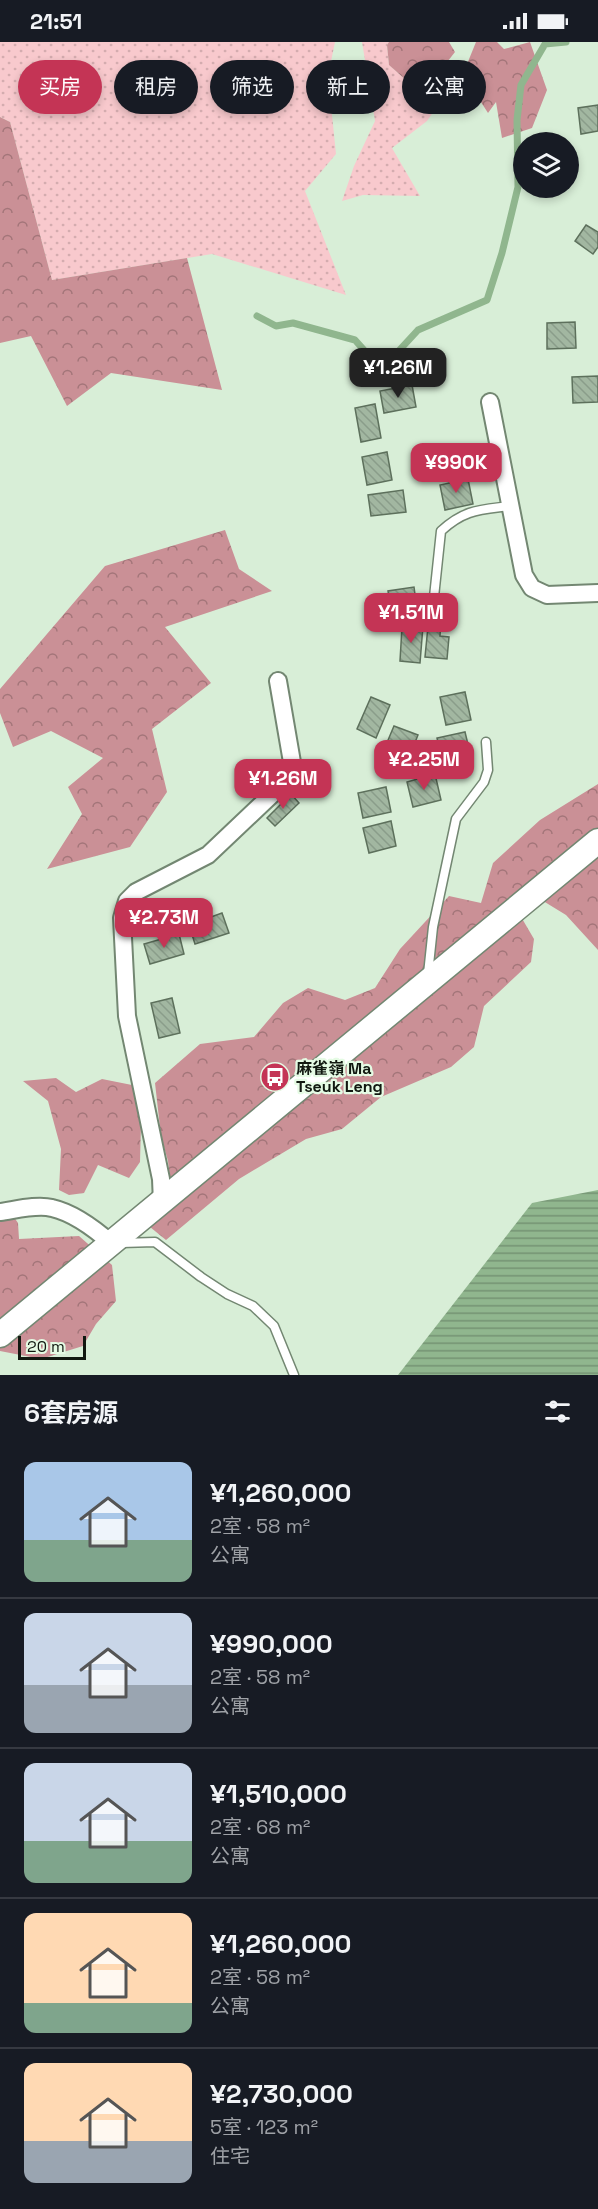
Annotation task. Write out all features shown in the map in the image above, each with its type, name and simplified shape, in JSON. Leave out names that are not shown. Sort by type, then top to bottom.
[{"type":"main road","points":[[0,1335],[598,841]]},
{"type":"street","points":[[490,402],[524,575],[532,588],[547,595],[598,593]]},
{"type":"street","points":[[162,1203],[161,1179],[127,1016],[122,918],[127,901],[136,892],[208,855],[290,776],[293,768],[278,681]]},
{"type":"street","points":[[0,1212],[50,1207],[74,1216],[112,1244]]},
{"type":"lane","points":[[434,597],[441,531],[454,520],[469,512],[510,506]]},
{"type":"lane","points":[[427,983],[432,927],[456,819],[484,782],[488,770],[486,742]]},
{"type":"lane","points":[[112,1244],[155,1242],[227,1294],[253,1306],[274,1326],[294,1375]]},
{"type":"shaded area","points":[[0,42],[335,42],[331,60],[306,60],[306,114],[332,114],[336,154],[305,191],[346,295],[212,254],[52,280],[10,122],[0,117]]},
{"type":"shaded area","points":[[362,42],[389,42],[387,45],[388,60],[365,60]]},
{"type":"shaded area","points":[[390,66],[402,76],[402,114],[432,114],[427,121],[392,148],[420,196],[363,195],[342,201],[354,166],[375,121],[374,114],[390,114]]},
{"type":"shaded area","points":[[598,1190],[598,1375],[398,1375],[532,1203]]},
{"type":"green space","points":[[389,42],[449,42],[455,52],[449,60],[402,60],[402,76],[390,66],[387,45]]},
{"type":"green space","points":[[476,42],[497,42],[504,49],[530,42],[547,90],[532,128],[513,132],[513,134],[502,138],[496,102],[488,113],[486,110],[486,60],[469,60]]},
{"type":"green space","points":[[0,117],[10,122],[52,280],[187,258],[222,390],[111,373],[67,406],[31,336],[0,343]]},
{"type":"green space","points":[[225,530],[239,569],[272,591],[165,627],[211,683],[152,729],[167,792],[130,847],[47,869],[82,814],[68,787],[103,758],[51,731],[13,747],[0,713],[0,689],[105,566]]},
{"type":"green space","points":[[598,784],[598,950],[566,915],[535,896],[517,910],[534,939],[531,962],[484,1006],[474,1047],[451,1067],[381,1097],[342,1129],[306,1139],[239,1179],[166,1240],[150,1227],[162,1203],[173,1205],[168,1161],[161,1136],[155,1083],[200,1044],[254,1037],[283,1003],[308,988],[345,1000],[375,988],[400,949],[449,896],[481,903],[493,863],[540,820]]},
{"type":"green space","points":[[56,1078],[76,1092],[102,1079],[132,1085],[141,1123],[140,1162],[129,1178],[98,1165],[84,1193],[69,1195],[59,1190],[61,1149],[48,1101],[23,1081]]},
{"type":"green space","points":[[0,1206],[7,1207],[18,1223],[19,1239],[79,1236],[112,1265],[116,1301],[96,1324],[83,1346],[41,1359],[0,1351]]},
{"type":"building","points":[[598,105],[598,131],[581,134],[578,108]]},
{"type":"building","points":[[586,225],[598,232],[598,247],[593,254],[575,241]]},
{"type":"building","points":[[575,322],[576,348],[547,349],[547,323]]},
{"type":"building","points":[[598,376],[598,402],[573,403],[572,377]]},
{"type":"building","points":[[412,385],[416,407],[384,413],[380,391]]},
{"type":"building","points":[[375,404],[381,438],[361,442],[355,408]]},
{"type":"building","points":[[387,452],[392,480],[367,485],[362,457]]},
{"type":"building","points":[[468,479],[473,504],[445,510],[440,485]]},
{"type":"building","points":[[403,490],[406,512],[371,516],[368,495]]},
{"type":"building","points":[[414,587],[418,616],[392,619],[388,591]]},
{"type":"building","points":[[429,616],[441,617],[440,636],[449,637],[447,659],[425,657]]},
{"type":"building","points":[[410,625],[423,626],[420,663],[400,661],[402,627],[410,627]]},
{"type":"building","points":[[465,692],[471,720],[446,725],[440,697]]},
{"type":"building","points":[[371,697],[390,705],[376,738],[357,729]]},
{"type":"building","points":[[394,726],[418,735],[407,762],[383,752]]},
{"type":"building","points":[[465,732],[471,757],[443,763],[437,738]]},
{"type":"building","points":[[435,774],[441,800],[413,807],[407,782]]},
{"type":"building","points":[[386,787],[391,812],[363,818],[358,793]]},
{"type":"building","points":[[291,794],[299,803],[275,826],[267,818]]},
{"type":"building","points":[[391,821],[396,846],[369,853],[363,828]]},
{"type":"building","points":[[222,913],[229,933],[195,944],[189,925]]},
{"type":"building","points":[[179,934],[184,954],[150,964],[144,944]]},
{"type":"building","points":[[172,998],[180,1033],[159,1038],[151,1003]]},
{"type":"waterway","points":[[257,316],[276,326],[293,323],[355,340],[372,359],[394,356],[418,330],[487,300],[502,253],[518,187],[517,120],[521,85],[545,44],[566,42]]},
{"type":"place","name":"麻雀嶺 Ma Tseuk Leng","points":[[275,1077]]}]
